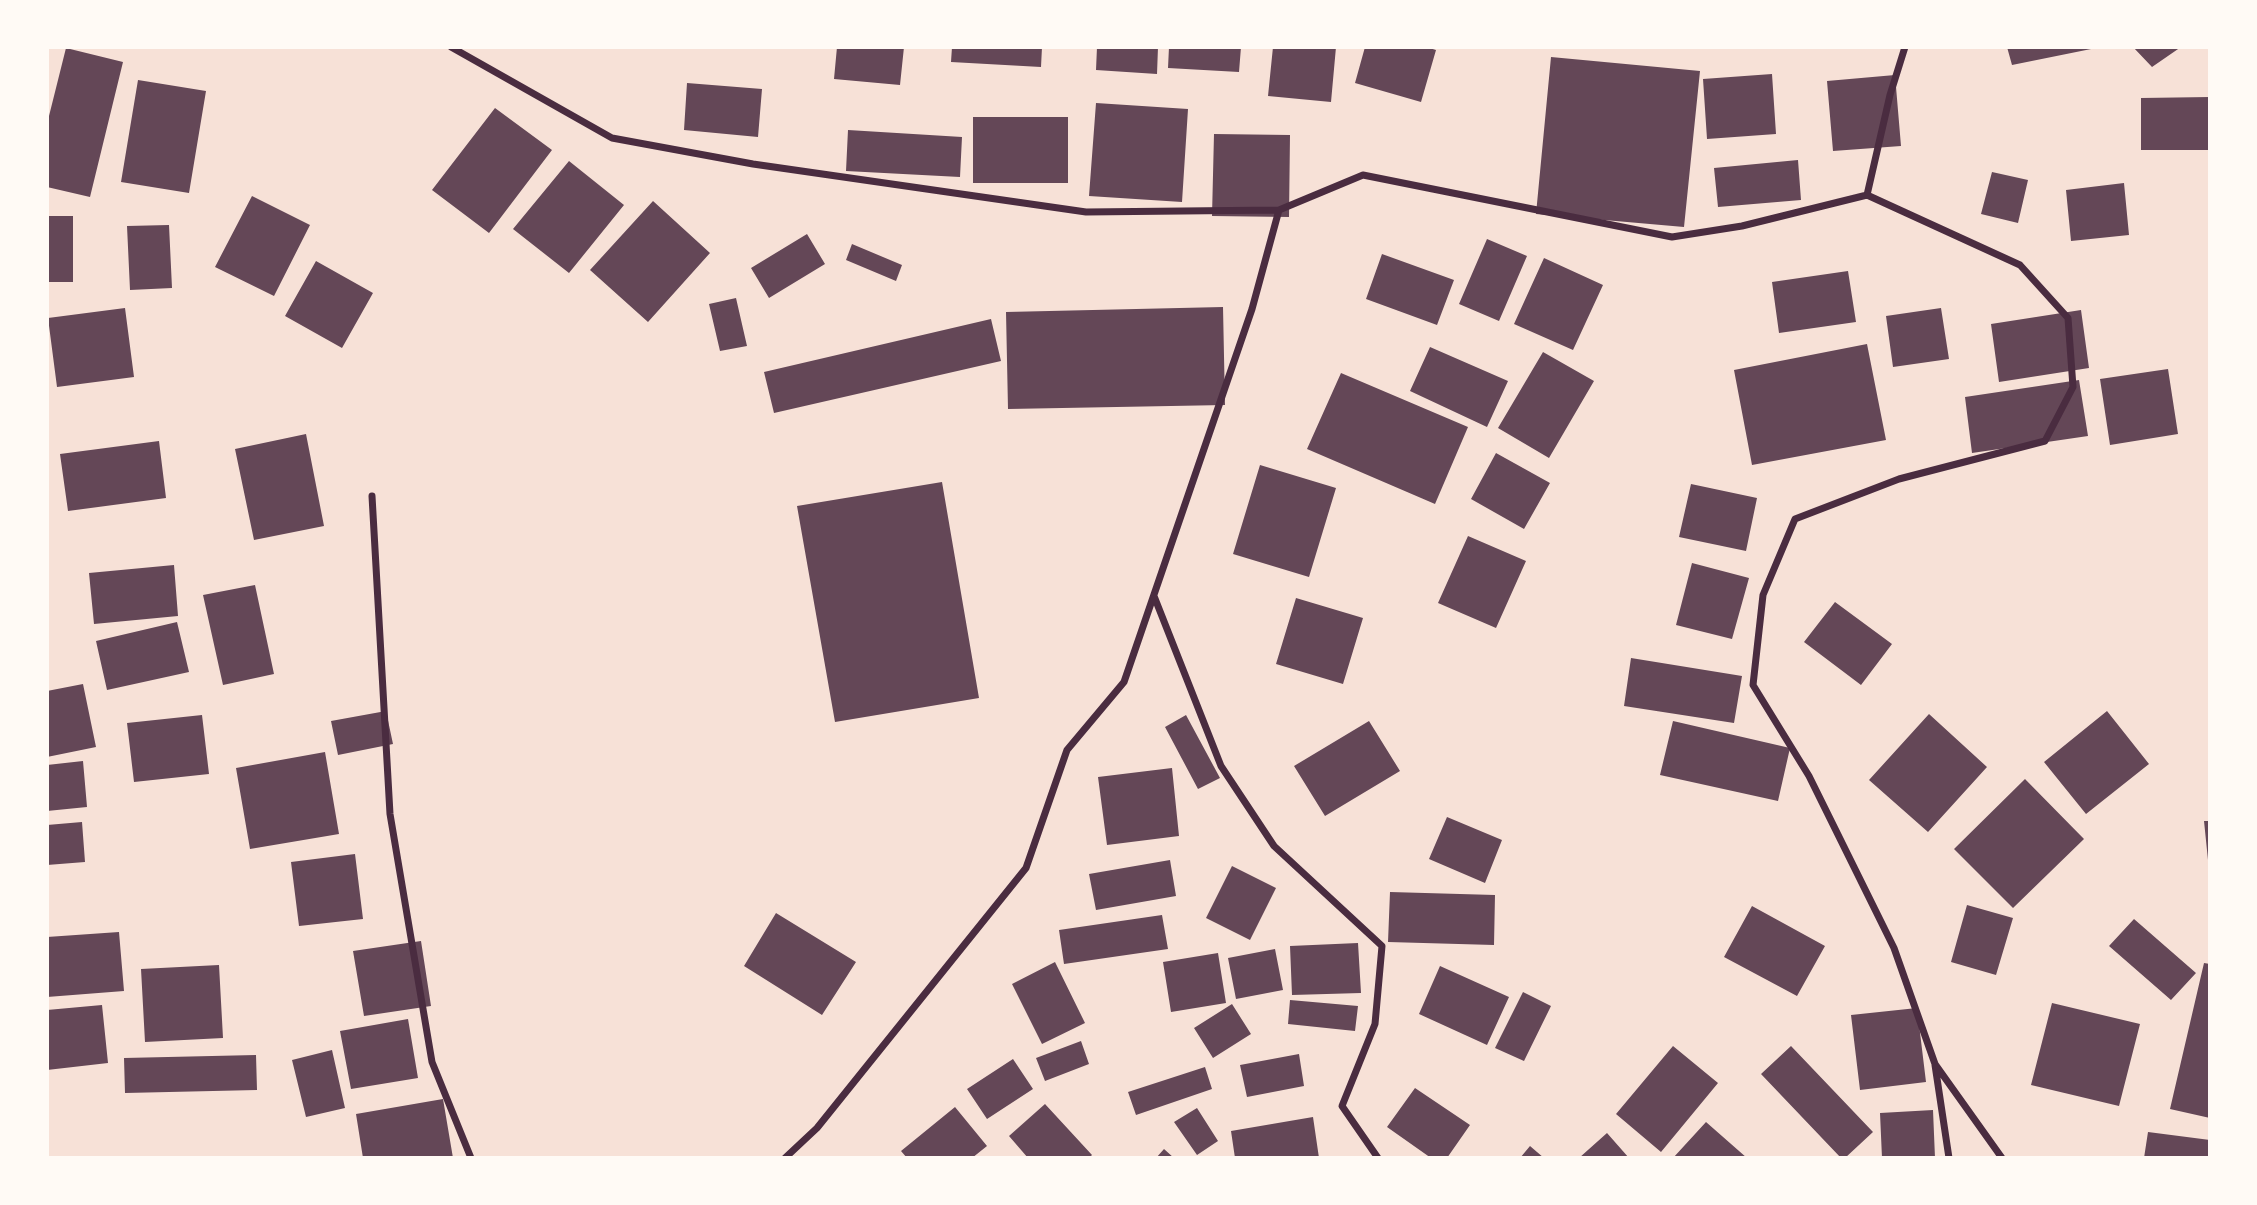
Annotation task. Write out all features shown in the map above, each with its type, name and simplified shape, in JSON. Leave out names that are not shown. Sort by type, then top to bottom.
[{"type":"street","points":[[451,47],[612,138],[754,164],[1086,212],[1279,210],[1363,175],[1672,237],[1742,226],[1867,195],[2020,265],[2068,318],[2073,387],[2045,441],[1899,480],[1795,519],[1763,595],[1753,685],[1809,776],[1895,948],[1935,1064],[1949,1158]]},
{"type":"street","points":[[1867,195],[1890,95],[1905,47]]},
{"type":"street","points":[[785,1158],[817,1128],[1026,868],[1067,750],[1124,682],[1252,309],[1279,210]]},
{"type":"street","points":[[372,496],[390,814],[432,1062],[471,1158]]},
{"type":"street","points":[[1154,596],[1221,766],[1274,846],[1382,946],[1375,1024],[1342,1106],[1378,1158]]},
{"type":"street","points":[[1935,1064],[2002,1158]]},
{"type":"building","points":[[837,47],[904,47],[900,85],[834,79]]},
{"type":"building","points":[[952,47],[1042,47],[1041,67],[951,62]]},
{"type":"building","points":[[1097,47],[1158,47],[1157,74],[1096,70]]},
{"type":"building","points":[[1169,47],[1241,47],[1239,72],[1168,68]]},
{"type":"building","points":[[1273,47],[1336,47],[1331,102],[1268,96]]},
{"type":"building","points":[[1365,47],[1426,47],[1436,50],[1421,102],[1355,83]]},
{"type":"building","points":[[2007,47],[2096,47],[2096,48],[2012,65]]},
{"type":"building","points":[[2133,47],[2181,47],[2152,67]]},
{"type":"building","points":[[66,48],[123,62],[90,197],[47,187],[47,124]]},
{"type":"building","points":[[1551,57],[1700,71],[1684,227],[1536,214]]},
{"type":"building","points":[[1772,74],[1776,134],[1707,139],[1703,79]]},
{"type":"building","points":[[1895,75],[1901,146],[1833,151],[1827,81]]},
{"type":"building","points":[[138,80],[206,91],[189,193],[121,182]]},
{"type":"building","points":[[687,83],[762,89],[758,137],[684,130]]},
{"type":"building","points":[[2210,97],[2210,150],[2141,150],[2141,98]]},
{"type":"building","points":[[1096,103],[1188,109],[1182,202],[1089,196]]},
{"type":"building","points":[[495,108],[552,150],[489,233],[432,190]]},
{"type":"building","points":[[973,117],[1068,117],[1068,183],[973,183]]},
{"type":"building","points":[[848,130],[962,137],[960,177],[846,171]]},
{"type":"building","points":[[1214,134],[1290,135],[1289,217],[1212,216]]},
{"type":"building","points":[[1798,160],[1801,200],[1718,207],[1714,168]]},
{"type":"building","points":[[569,161],[624,205],[569,273],[513,229]]},
{"type":"building","points":[[1992,172],[2028,180],[2018,223],[1981,214]]},
{"type":"building","points":[[2124,183],[2129,235],[2071,241],[2066,190]]},
{"type":"building","points":[[252,196],[310,225],[274,296],[215,267]]},
{"type":"building","points":[[653,201],[710,253],[648,322],[590,270]]},
{"type":"building","points":[[47,216],[73,216],[73,282],[47,282]]},
{"type":"building","points":[[169,225],[172,288],[130,290],[127,226]]},
{"type":"building","points":[[807,234],[825,264],[769,298],[751,268]]},
{"type":"building","points":[[1487,239],[1527,256],[1499,321],[1459,304]]},
{"type":"building","points":[[852,244],[902,265],[896,281],[846,260]]},
{"type":"building","points":[[1382,254],[1454,280],[1437,325],[1366,299]]},
{"type":"building","points":[[1544,258],[1603,285],[1573,350],[1514,324]]},
{"type":"building","points":[[316,261],[373,293],[342,348],[285,316]]},
{"type":"building","points":[[1848,271],[1856,322],[1779,333],[1772,282]]},
{"type":"building","points":[[736,298],[747,346],[720,351],[709,304]]},
{"type":"building","points":[[1223,307],[1225,405],[1008,409],[1006,312]]},
{"type":"building","points":[[125,308],[134,377],[57,387],[48,318]]},
{"type":"building","points":[[1941,308],[1949,359],[1893,367],[1886,316]]},
{"type":"building","points":[[2081,310],[2089,368],[1999,382],[1991,324]]},
{"type":"building","points":[[991,319],[1001,361],[774,413],[764,372]]},
{"type":"building","points":[[1867,344],[1886,440],[1752,465],[1734,370]]},
{"type":"building","points":[[1430,347],[1508,381],[1487,427],[1410,391]]},
{"type":"building","points":[[1543,352],[1594,381],[1549,458],[1498,428]]},
{"type":"building","points":[[2168,369],[2178,434],[2110,445],[2100,379]]},
{"type":"building","points":[[1341,373],[1468,427],[1435,504],[1307,449]]},
{"type":"building","points":[[2079,380],[2088,436],[1972,453],[1965,397]]},
{"type":"building","points":[[306,434],[324,526],[254,540],[235,449]]},
{"type":"building","points":[[159,441],[166,498],[68,511],[60,454]]},
{"type":"building","points":[[1496,453],[1550,483],[1524,529],[1471,499]]},
{"type":"building","points":[[1260,465],[1336,488],[1309,577],[1233,554]]},
{"type":"building","points":[[942,482],[979,698],[835,722],[797,506]]},
{"type":"building","points":[[1691,484],[1757,498],[1746,551],[1679,537]]},
{"type":"building","points":[[1468,536],[1526,561],[1496,628],[1438,603]]},
{"type":"building","points":[[1692,563],[1749,578],[1732,639],[1676,625]]},
{"type":"building","points":[[174,565],[178,616],[94,624],[89,573]]},
{"type":"building","points":[[255,585],[274,674],[223,685],[203,595]]},
{"type":"building","points":[[1296,598],[1363,618],[1343,684],[1276,664]]},
{"type":"building","points":[[1835,602],[1892,644],[1861,685],[1804,642]]},
{"type":"building","points":[[177,622],[189,672],[107,690],[96,641]]},
{"type":"building","points":[[1631,658],[1742,676],[1734,723],[1624,706]]},
{"type":"building","points":[[83,684],[96,747],[47,757],[47,691]]},
{"type":"building","points":[[386,711],[393,744],[338,755],[331,721]]},
{"type":"building","points":[[2107,711],[2149,764],[2086,814],[2044,762]]},
{"type":"building","points":[[1929,714],[1987,767],[1928,832],[1869,780]]},
{"type":"building","points":[[202,715],[209,774],[134,782],[127,723]]},
{"type":"building","points":[[1186,715],[1220,778],[1198,789],[1165,727]]},
{"type":"building","points":[[1369,721],[1400,771],[1325,816],[1294,766]]},
{"type":"building","points":[[1673,721],[1790,748],[1778,801],[1660,775]]},
{"type":"building","points":[[325,752],[339,834],[250,849],[236,768]]},
{"type":"building","points":[[83,761],[87,807],[47,811],[47,765]]},
{"type":"building","points":[[1172,768],[1179,836],[1107,845],[1098,777]]},
{"type":"building","points":[[2025,779],[2084,839],[2013,908],[1954,849]]},
{"type":"building","points":[[1447,817],[1502,840],[1485,883],[1429,859]]},
{"type":"building","points":[[2204,821],[2210,821],[2210,860],[2208,860]]},
{"type":"building","points":[[82,822],[85,862],[47,865],[47,825]]},
{"type":"building","points":[[355,854],[363,919],[299,926],[291,862]]},
{"type":"building","points":[[1170,860],[1176,896],[1096,910],[1089,874]]},
{"type":"building","points":[[1232,866],[1276,888],[1250,940],[1206,918]]},
{"type":"building","points":[[1390,892],[1495,895],[1494,945],[1388,942]]},
{"type":"building","points":[[1967,905],[2013,918],[1996,975],[1951,962]]},
{"type":"building","points":[[1752,906],[1825,946],[1797,996],[1724,957]]},
{"type":"building","points":[[776,913],[856,962],[822,1015],[744,966]]},
{"type":"building","points":[[1162,915],[1168,949],[1064,964],[1059,930]]},
{"type":"building","points":[[2134,919],[2196,973],[2171,1000],[2109,946]]},
{"type":"building","points":[[119,932],[124,991],[47,997],[47,937]]},
{"type":"building","points":[[421,941],[431,1006],[364,1016],[353,951]]},
{"type":"building","points":[[1358,943],[1361,993],[1292,995],[1290,946]]},
{"type":"building","points":[[1275,949],[1283,990],[1236,999],[1228,958]]},
{"type":"building","points":[[1218,953],[1226,1003],[1171,1012],[1163,962]]},
{"type":"building","points":[[1055,962],[1085,1023],[1042,1044],[1012,984]]},
{"type":"building","points":[[2204,963],[2210,964],[2210,1118],[2170,1109]]},
{"type":"building","points":[[219,965],[223,1038],[145,1042],[141,969]]},
{"type":"building","points":[[1440,966],[1509,997],[1487,1045],[1419,1014]]},
{"type":"building","points":[[1523,992],[1551,1006],[1524,1061],[1495,1048]]},
{"type":"building","points":[[1290,1000],[1358,1006],[1355,1031],[1288,1024]]},
{"type":"building","points":[[2052,1003],[2140,1024],[2119,1106],[2031,1085]]},
{"type":"building","points":[[1232,1004],[1251,1034],[1213,1058],[1194,1028]]},
{"type":"building","points":[[102,1005],[108,1063],[47,1070],[47,1010]]},
{"type":"building","points":[[1917,1008],[1926,1082],[1860,1090],[1851,1015]]},
{"type":"building","points":[[408,1019],[418,1078],[351,1089],[340,1031]]},
{"type":"building","points":[[1081,1041],[1089,1064],[1045,1081],[1036,1058]]},
{"type":"building","points":[[1673,1046],[1718,1083],[1661,1152],[1616,1114]]},
{"type":"building","points":[[1791,1046],[1873,1132],[1845,1158],[1841,1158],[1761,1074]]},
{"type":"building","points":[[332,1050],[345,1108],[306,1117],[292,1060]]},
{"type":"building","points":[[1299,1054],[1304,1086],[1247,1097],[1240,1065]]},
{"type":"building","points":[[256,1055],[257,1090],[125,1093],[124,1058]]},
{"type":"building","points":[[1013,1059],[1033,1089],[987,1119],[967,1089]]},
{"type":"building","points":[[1205,1067],[1212,1089],[1136,1115],[1128,1092]]},
{"type":"building","points":[[1415,1088],[1470,1125],[1447,1158],[1431,1158],[1387,1127]]},
{"type":"building","points":[[443,1099],[453,1158],[363,1158],[356,1114]]},
{"type":"building","points":[[1045,1104],[1092,1155],[1089,1158],[1028,1158],[1009,1136]]},
{"type":"building","points":[[955,1107],[987,1146],[972,1158],[907,1158],[901,1151]]},
{"type":"building","points":[[1197,1108],[1218,1141],[1197,1155],[1174,1122]]},
{"type":"building","points":[[1933,1110],[1935,1158],[1882,1158],[1880,1113]]},
{"type":"building","points":[[1313,1117],[1319,1158],[1235,1158],[1231,1131]]},
{"type":"building","points":[[1706,1122],[1747,1158],[1673,1158]]},
{"type":"building","points":[[2148,1132],[2210,1140],[2210,1158],[2144,1158]]},
{"type":"building","points":[[1607,1133],[1629,1158],[1579,1158]]},
{"type":"building","points":[[1530,1146],[1544,1158],[1520,1158]]},
{"type":"building","points":[[1164,1149],[1174,1158],[1156,1158]]}]
